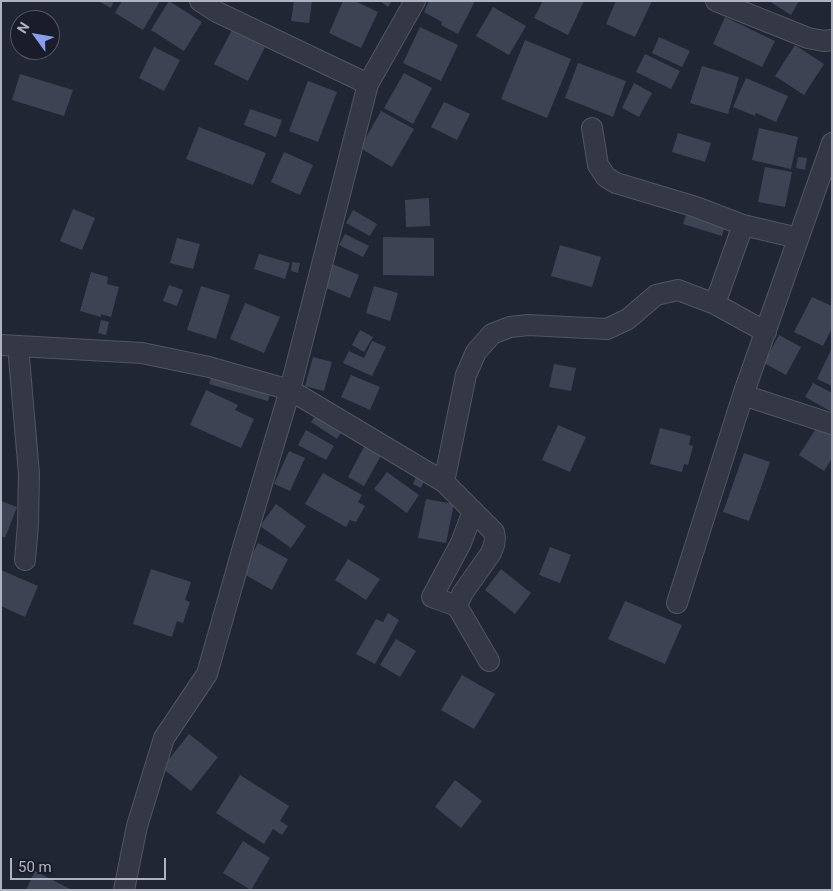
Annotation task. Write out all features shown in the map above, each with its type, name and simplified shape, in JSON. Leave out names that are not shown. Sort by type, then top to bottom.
[{"type":"street","points":[[200,1],[217,12],[368,84]]},
{"type":"street","points":[[124,890],[137,826],[164,738],[207,674],[290,390],[368,84],[415,1]]},
{"type":"street","points":[[716,1],[808,38],[824,41],[832,40]]},
{"type":"street","points":[[592,128],[598,165],[606,177],[611,180],[628,188],[696,207],[743,225],[798,238]]},
{"type":"street","points":[[677,603],[744,396],[832,143]]},
{"type":"street","points":[[715,304],[743,225]]},
{"type":"street","points":[[444,482],[466,375],[476,352],[492,334],[510,327],[528,324],[607,329],[628,319],[656,295],[678,290],[715,304],[766,332]]},
{"type":"street","points":[[24,560],[28,524],[29,474],[10,346],[142,353],[209,367],[290,390],[444,482],[494,532],[496,538],[491,553],[462,594],[457,606]]},
{"type":"street","points":[[744,396],[832,424]]},
{"type":"street","points":[[473,511],[461,543],[432,597],[457,606],[488,660]]},
{"type":"building","points":[[98,1],[114,1],[111,8]]},
{"type":"building","points":[[122,1],[160,1],[143,30],[115,13]]},
{"type":"building","points":[[169,1],[202,22],[184,51],[151,30]]},
{"type":"building","points":[[294,1],[312,1],[309,23],[291,21]]},
{"type":"building","points":[[343,1],[355,1],[378,12],[361,48],[329,33]]},
{"type":"building","points":[[380,1],[392,1],[388,7]]},
{"type":"building","points":[[429,1],[475,1],[458,34],[441,25],[442,22],[424,12]]},
{"type":"building","points":[[543,1],[584,1],[568,35],[534,18]]},
{"type":"building","points":[[616,1],[652,1],[635,37],[606,24]]},
{"type":"building","points":[[769,1],[799,1],[791,15]]},
{"type":"building","points":[[493,7],[526,26],[509,55],[476,36]]},
{"type":"building","points":[[725,17],[775,41],[762,67],[713,44]]},
{"type":"building","points":[[420,27],[458,45],[441,81],[403,63]]},
{"type":"building","points":[[232,30],[265,47],[248,81],[214,64]]},
{"type":"building","points":[[659,37],[690,51],[682,67],[652,53]]},
{"type":"building","points":[[525,40],[571,59],[547,118],[501,99]]},
{"type":"building","points":[[795,45],[824,64],[804,95],[775,76]]},
{"type":"building","points":[[154,47],[180,60],[164,91],[139,78]]},
{"type":"building","points":[[645,54],[680,71],[671,89],[636,72]]},
{"type":"building","points":[[578,63],[626,81],[613,117],[565,98]]},
{"type":"building","points":[[702,66],[739,77],[728,114],[690,103]]},
{"type":"building","points":[[404,73],[432,88],[413,124],[384,108]]},
{"type":"building","points":[[20,74],[73,90],[64,116],[12,100]]},
{"type":"building","points":[[746,78],[788,96],[776,122],[756,113],[755,116],[733,107]]},
{"type":"building","points":[[308,81],[337,92],[318,142],[289,131]]},
{"type":"building","points":[[634,83],[652,93],[639,117],[622,108]]},
{"type":"building","points":[[444,102],[470,114],[457,140],[431,127]]},
{"type":"building","points":[[250,109],[282,120],[276,137],[244,125]]},
{"type":"building","points":[[381,111],[414,129],[392,167],[360,148]]},
{"type":"building","points":[[199,127],[266,153],[253,185],[186,159]]},
{"type":"building","points":[[759,128],[798,137],[791,169],[752,160]]},
{"type":"building","points":[[678,133],[711,143],[705,162],[672,152]]},
{"type":"building","points":[[284,152],[313,165],[300,195],[271,182]]},
{"type":"building","points":[[798,157],[807,158],[805,170],[796,168]]},
{"type":"building","points":[[765,167],[792,172],[785,207],[758,202]]},
{"type":"building","points":[[429,198],[430,226],[406,227],[405,200]]},
{"type":"building","points":[[73,209],[95,218],[82,250],[60,241]]},
{"type":"building","points":[[353,210],[377,224],[370,236],[346,223]]},
{"type":"building","points":[[687,212],[726,223],[722,236],[683,224]]},
{"type":"building","points":[[345,234],[369,246],[363,257],[339,245]]},
{"type":"building","points":[[383,237],[434,238],[434,276],[383,275]]},
{"type":"building","points":[[177,238],[200,244],[193,269],[170,263]]},
{"type":"building","points":[[560,245],[601,257],[592,287],[551,276]]},
{"type":"building","points":[[259,254],[290,263],[285,279],[254,269]]},
{"type":"building","points":[[292,262],[300,263],[298,273],[291,271]]},
{"type":"building","points":[[330,263],[359,275],[350,298],[321,286]]},
{"type":"building","points":[[91,272],[108,277],[107,284],[119,287],[111,317],[101,314],[101,317],[80,311]]},
{"type":"building","points":[[169,285],[183,290],[177,306],[163,301]]},
{"type":"building","points":[[201,286],[230,295],[216,339],[187,330]]},
{"type":"building","points":[[374,286],[398,293],[390,321],[366,313]]},
{"type":"building","points":[[812,297],[832,306],[832,328],[823,346],[794,332]]},
{"type":"building","points":[[245,303],[280,317],[264,353],[230,339]]},
{"type":"building","points":[[101,320],[109,322],[106,335],[98,333]]},
{"type":"building","points":[[360,330],[373,337],[364,352],[352,345]]},
{"type":"building","points":[[779,335],[801,347],[786,375],[764,363]]},
{"type":"building","points":[[372,341],[386,347],[372,376],[343,363],[349,351],[364,358]]},
{"type":"building","points":[[832,348],[832,386],[817,379]]},
{"type":"building","points":[[313,357],[332,362],[324,391],[305,386]]},
{"type":"building","points":[[554,364],[576,368],[571,391],[549,387]]},
{"type":"building","points":[[213,373],[271,390],[268,401],[209,384]]},
{"type":"building","points":[[351,375],[380,387],[370,410],[341,397]]},
{"type":"building","points":[[813,383],[832,393],[832,412],[805,397]]},
{"type":"building","points":[[206,390],[238,405],[235,410],[254,419],[241,448],[190,425]]},
{"type":"building","points":[[318,412],[343,429],[337,439],[311,422]]},
{"type":"building","points":[[819,424],[832,433],[832,458],[824,471],[799,455]]},
{"type":"building","points":[[558,425],[586,437],[570,472],[542,460]]},
{"type":"building","points":[[660,428],[691,436],[689,445],[693,446],[688,465],[684,464],[682,472],[650,464]]},
{"type":"building","points":[[306,430],[334,446],[326,460],[298,445]]},
{"type":"building","points":[[365,445],[382,454],[364,486],[348,477]]},
{"type":"building","points":[[289,451],[305,458],[290,491],[274,484]]},
{"type":"building","points":[[744,453],[770,462],[749,521],[723,512]]},
{"type":"building","points":[[387,472],[419,495],[407,513],[374,489]]},
{"type":"building","points":[[323,473],[362,495],[358,502],[365,506],[356,522],[350,520],[346,527],[305,504]]},
{"type":"building","points":[[417,475],[425,479],[421,488],[413,484]]},
{"type":"building","points":[[426,499],[454,504],[446,543],[418,538]]},
{"type":"building","points":[[1,501],[17,507],[5,538],[1,536]]},
{"type":"building","points":[[276,504],[306,526],[291,548],[260,526]]},
{"type":"building","points":[[258,543],[288,559],[272,590],[242,573]]},
{"type":"building","points":[[550,547],[571,555],[560,583],[539,575]]},
{"type":"building","points":[[348,559],[380,579],[366,600],[335,580]]},
{"type":"building","points":[[151,569],[191,582],[185,600],[190,602],[183,623],[177,621],[172,637],[133,624]]},
{"type":"building","points":[[501,569],[531,593],[515,614],[485,590]]},
{"type":"building","points":[[1,570],[38,586],[25,617],[1,606]]},
{"type":"building","points":[[625,601],[682,625],[665,664],[608,639]]},
{"type":"building","points":[[388,613],[399,620],[375,664],[356,654],[376,619],[383,622]]},
{"type":"building","points":[[396,639],[416,651],[400,677],[380,665]]},
{"type":"building","points":[[462,675],[495,694],[474,729],[441,710]]},
{"type":"building","points":[[189,734],[218,757],[191,791],[162,768]]},
{"type":"building","points":[[240,775],[289,806],[280,821],[288,826],[282,835],[273,829],[264,844],[216,813]]},
{"type":"building","points":[[455,780],[482,801],[461,828],[435,807]]},
{"type":"building","points":[[243,841],[270,858],[251,890],[223,873]]},
{"type":"building","points":[[35,871],[72,890],[26,890]]}]
